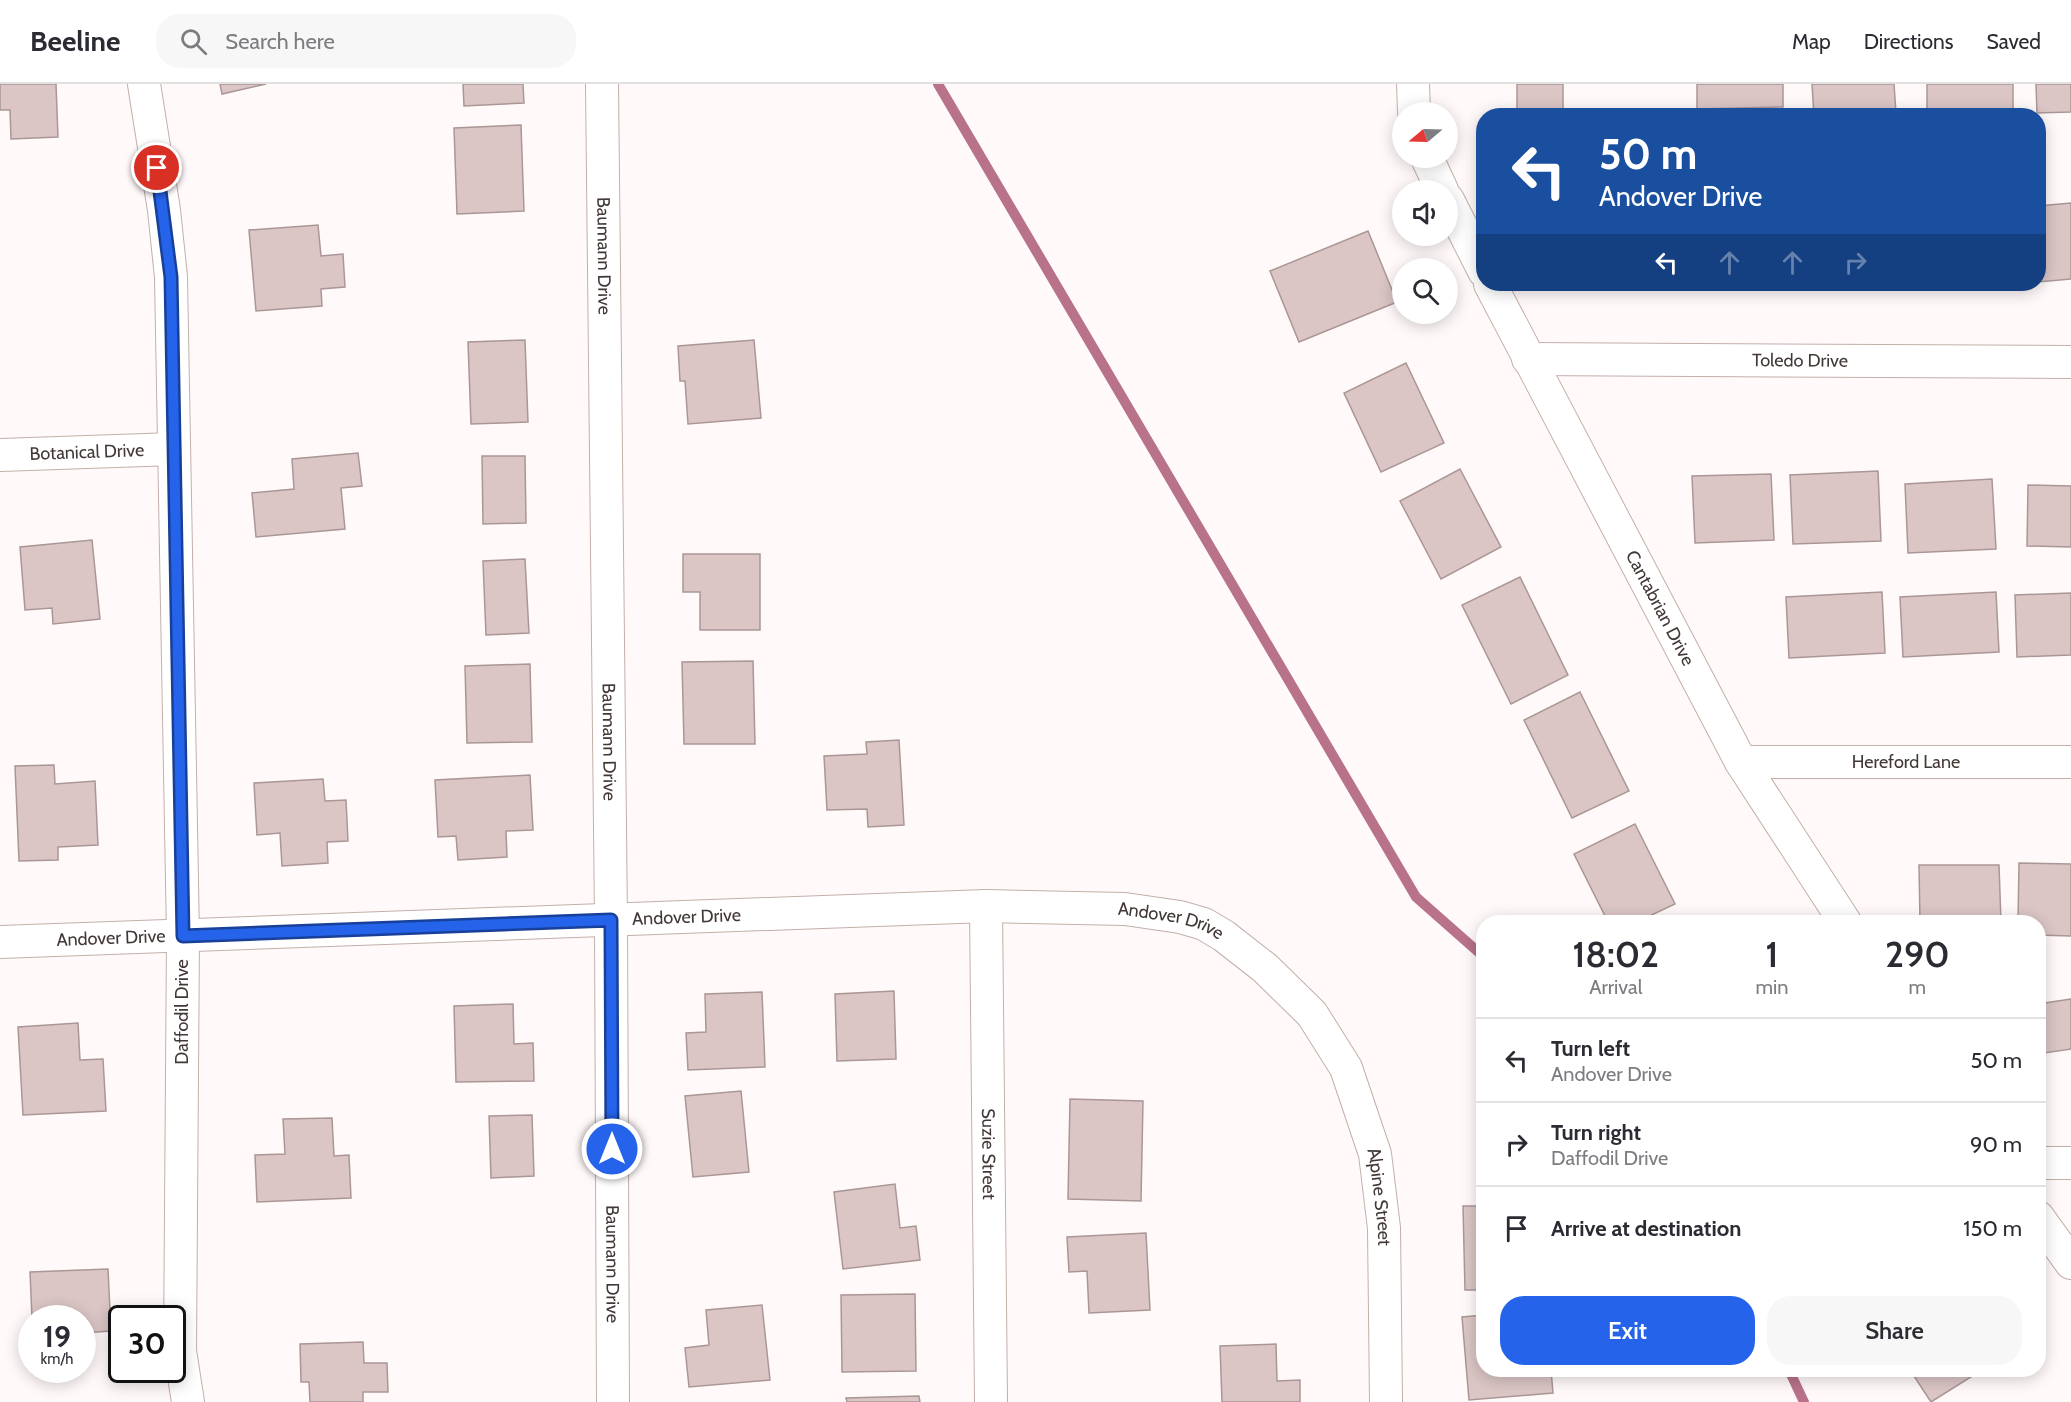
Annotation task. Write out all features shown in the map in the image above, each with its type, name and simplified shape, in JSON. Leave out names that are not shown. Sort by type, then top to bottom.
[{"type":"street","name":"Daffodil Drive","points":[[144,84],[164,210],[171,277],[183,936],[180,1351],[188,1402]]},
{"type":"street","name":"Baumann Drive","points":[[602,84],[611,920],[613,1402]]},
{"type":"street","points":[[1413,84],[1414,102]]},
{"type":"street","points":[[1458,220],[1476,255]]},
{"type":"street","name":"Cantabrian Drive","points":[[1494,291],[1741,762],[1840,915]]},
{"type":"street","name":"Toledo Drive","points":[[1528,359],[2071,362]]},
{"type":"street","name":"Botanical Drive","points":[[0,455],[174,449]]},
{"type":"street","name":"Hereford Lane","points":[[1741,762],[2071,762]]},
{"type":"street","name":"Andover Drive","points":[[0,942],[986,906],[1125,909],[1180,917],[1204,924],[1224,936],[1265,968],[1306,1008]]},
{"type":"street","name":"Suzie Street","points":[[986,906],[991,1402]]},
{"type":"street","name":"Alpine Street","points":[[1306,1008],[1346,1068],[1375,1155],[1384,1228],[1386,1402]]},
{"type":"street","points":[[2046,1163],[2071,1163]]},
{"type":"street","points":[[2046,1227],[2071,1263]]},
{"type":"building","points":[[0,84],[56,84],[58,137],[11,139],[10,110],[0,110]]},
{"type":"building","points":[[220,84],[266,84],[222,94]]},
{"type":"building","points":[[463,84],[523,84],[524,103],[464,106]]},
{"type":"building","points":[[1517,84],[1563,84],[1563,108],[1517,108]]},
{"type":"building","points":[[1697,84],[1783,84],[1783,107],[1697,108]]},
{"type":"building","points":[[1812,84],[1894,84],[1896,108],[1814,108]]},
{"type":"building","points":[[1927,84],[2013,84],[2013,108],[1927,108]]},
{"type":"building","points":[[2036,84],[2071,84],[2071,112],[2046,113],[2046,108],[2037,108]]},
{"type":"building","points":[[521,125],[524,211],[457,214],[454,128]]},
{"type":"building","points":[[2071,203],[2071,279],[2046,281],[2046,205]]},
{"type":"building","points":[[318,225],[321,256],[343,254],[345,287],[321,289],[322,306],[256,311],[249,230]]},
{"type":"building","points":[[1368,231],[1392,290],[1392,304],[1299,342],[1270,271]]},
{"type":"building","points":[[525,340],[528,422],[471,424],[468,342]]},
{"type":"building","points":[[754,340],[761,418],[688,424],[685,381],[680,381],[678,346]]},
{"type":"building","points":[[1406,363],[1444,443],[1381,472],[1344,393]]},
{"type":"building","points":[[358,453],[362,486],[341,488],[345,529],[256,537],[252,493],[294,489],[292,459]]},
{"type":"building","points":[[482,456],[525,456],[526,523],[483,524]]},
{"type":"building","points":[[1460,469],[1501,547],[1441,579],[1400,501]]},
{"type":"building","points":[[1878,471],[1881,541],[1793,544],[1790,475]]},
{"type":"building","points":[[1771,474],[1774,540],[1695,543],[1692,476]]},
{"type":"building","points":[[1992,479],[1996,549],[1908,553],[1905,484]]},
{"type":"building","points":[[2028,485],[2071,486],[2071,547],[2027,546]]},
{"type":"building","points":[[92,540],[100,619],[53,624],[52,608],[25,610],[20,547]]},
{"type":"building","points":[[683,554],[760,554],[760,630],[700,630],[700,592],[683,592]]},
{"type":"building","points":[[525,559],[529,633],[486,635],[483,561]]},
{"type":"building","points":[[1520,577],[1568,675],[1511,704],[1462,605]]},
{"type":"building","points":[[1882,592],[1885,653],[1789,658],[1786,597]]},
{"type":"building","points":[[1996,592],[1999,652],[1903,657],[1900,597]]},
{"type":"building","points":[[2071,593],[2071,655],[2017,657],[2015,595]]},
{"type":"building","points":[[753,661],[755,744],[684,744],[682,662]]},
{"type":"building","points":[[530,664],[532,742],[467,743],[465,666]]},
{"type":"building","points":[[1580,692],[1629,791],[1572,818],[1524,720]]},
{"type":"building","points":[[899,740],[904,825],[868,827],[867,809],[827,810],[824,756],[867,754],[866,742]]},
{"type":"building","points":[[54,765],[55,784],[95,781],[98,845],[58,847],[58,860],[19,861],[15,766]]},
{"type":"building","points":[[530,775],[533,830],[506,831],[507,857],[458,860],[456,836],[438,837],[435,780]]},
{"type":"building","points":[[323,779],[325,801],[346,800],[348,841],[327,842],[328,863],[282,866],[280,833],[257,835],[254,783]]},
{"type":"building","points":[[1635,824],[1675,904],[1652,915],[1604,915],[1574,854]]},
{"type":"building","points":[[2019,863],[2071,864],[2071,936],[2046,935],[2046,915],[2018,915]]},
{"type":"building","points":[[1919,865],[1999,865],[2001,915],[1920,915]]},
{"type":"building","points":[[894,991],[896,1059],[837,1061],[835,994]]},
{"type":"building","points":[[762,992],[765,1067],[688,1070],[686,1033],[706,1032],[705,994]]},
{"type":"building","points":[[2071,999],[2071,1049],[2046,1053],[2046,1003]]},
{"type":"building","points":[[513,1004],[514,1044],[533,1043],[534,1081],[456,1082],[454,1006]]},
{"type":"building","points":[[78,1023],[80,1060],[103,1059],[106,1111],[23,1115],[18,1027]]},
{"type":"building","points":[[741,1091],[749,1172],[693,1177],[685,1096]]},
{"type":"building","points":[[1070,1099],[1143,1101],[1141,1201],[1068,1199]]},
{"type":"building","points":[[532,1115],[534,1176],[491,1178],[489,1116]]},
{"type":"building","points":[[332,1118],[334,1156],[349,1155],[351,1198],[257,1202],[255,1155],[285,1154],[283,1119]]},
{"type":"building","points":[[895,1184],[900,1228],[916,1226],[920,1260],[843,1269],[834,1192]]},
{"type":"building","points":[[1463,1206],[1476,1206],[1476,1290],[1465,1290]]},
{"type":"building","points":[[1146,1233],[1150,1310],[1089,1313],[1087,1271],[1069,1272],[1067,1237]]},
{"type":"building","points":[[108,1269],[108,1331],[96,1332],[96,1305],[31,1305],[30,1272]]},
{"type":"building","points":[[915,1294],[916,1371],[842,1372],[841,1295]]},
{"type":"building","points":[[762,1305],[770,1380],[689,1387],[685,1348],[709,1345],[706,1310]]},
{"type":"building","points":[[1476,1316],[1476,1377],[1552,1377],[1553,1393],[1469,1400],[1462,1317]]},
{"type":"building","points":[[363,1342],[364,1363],[387,1363],[388,1392],[363,1392],[363,1402],[310,1402],[309,1382],[301,1382],[300,1344]]},
{"type":"building","points":[[1276,1344],[1277,1381],[1300,1380],[1300,1402],[1222,1402],[1220,1346]]},
{"type":"building","points":[[1915,1377],[1971,1377],[1931,1402]]},
{"type":"building","points":[[919,1396],[920,1402],[847,1402],[846,1398]]},
{"type":"waterway","points":[[938,84],[1416,897],[1476,950]]},
{"type":"waterway","points":[[1792,1377],[1804,1402]]},
{"type":"route","points":[[157,168],[171,277],[183,936],[611,920],[612,1149]]}]
